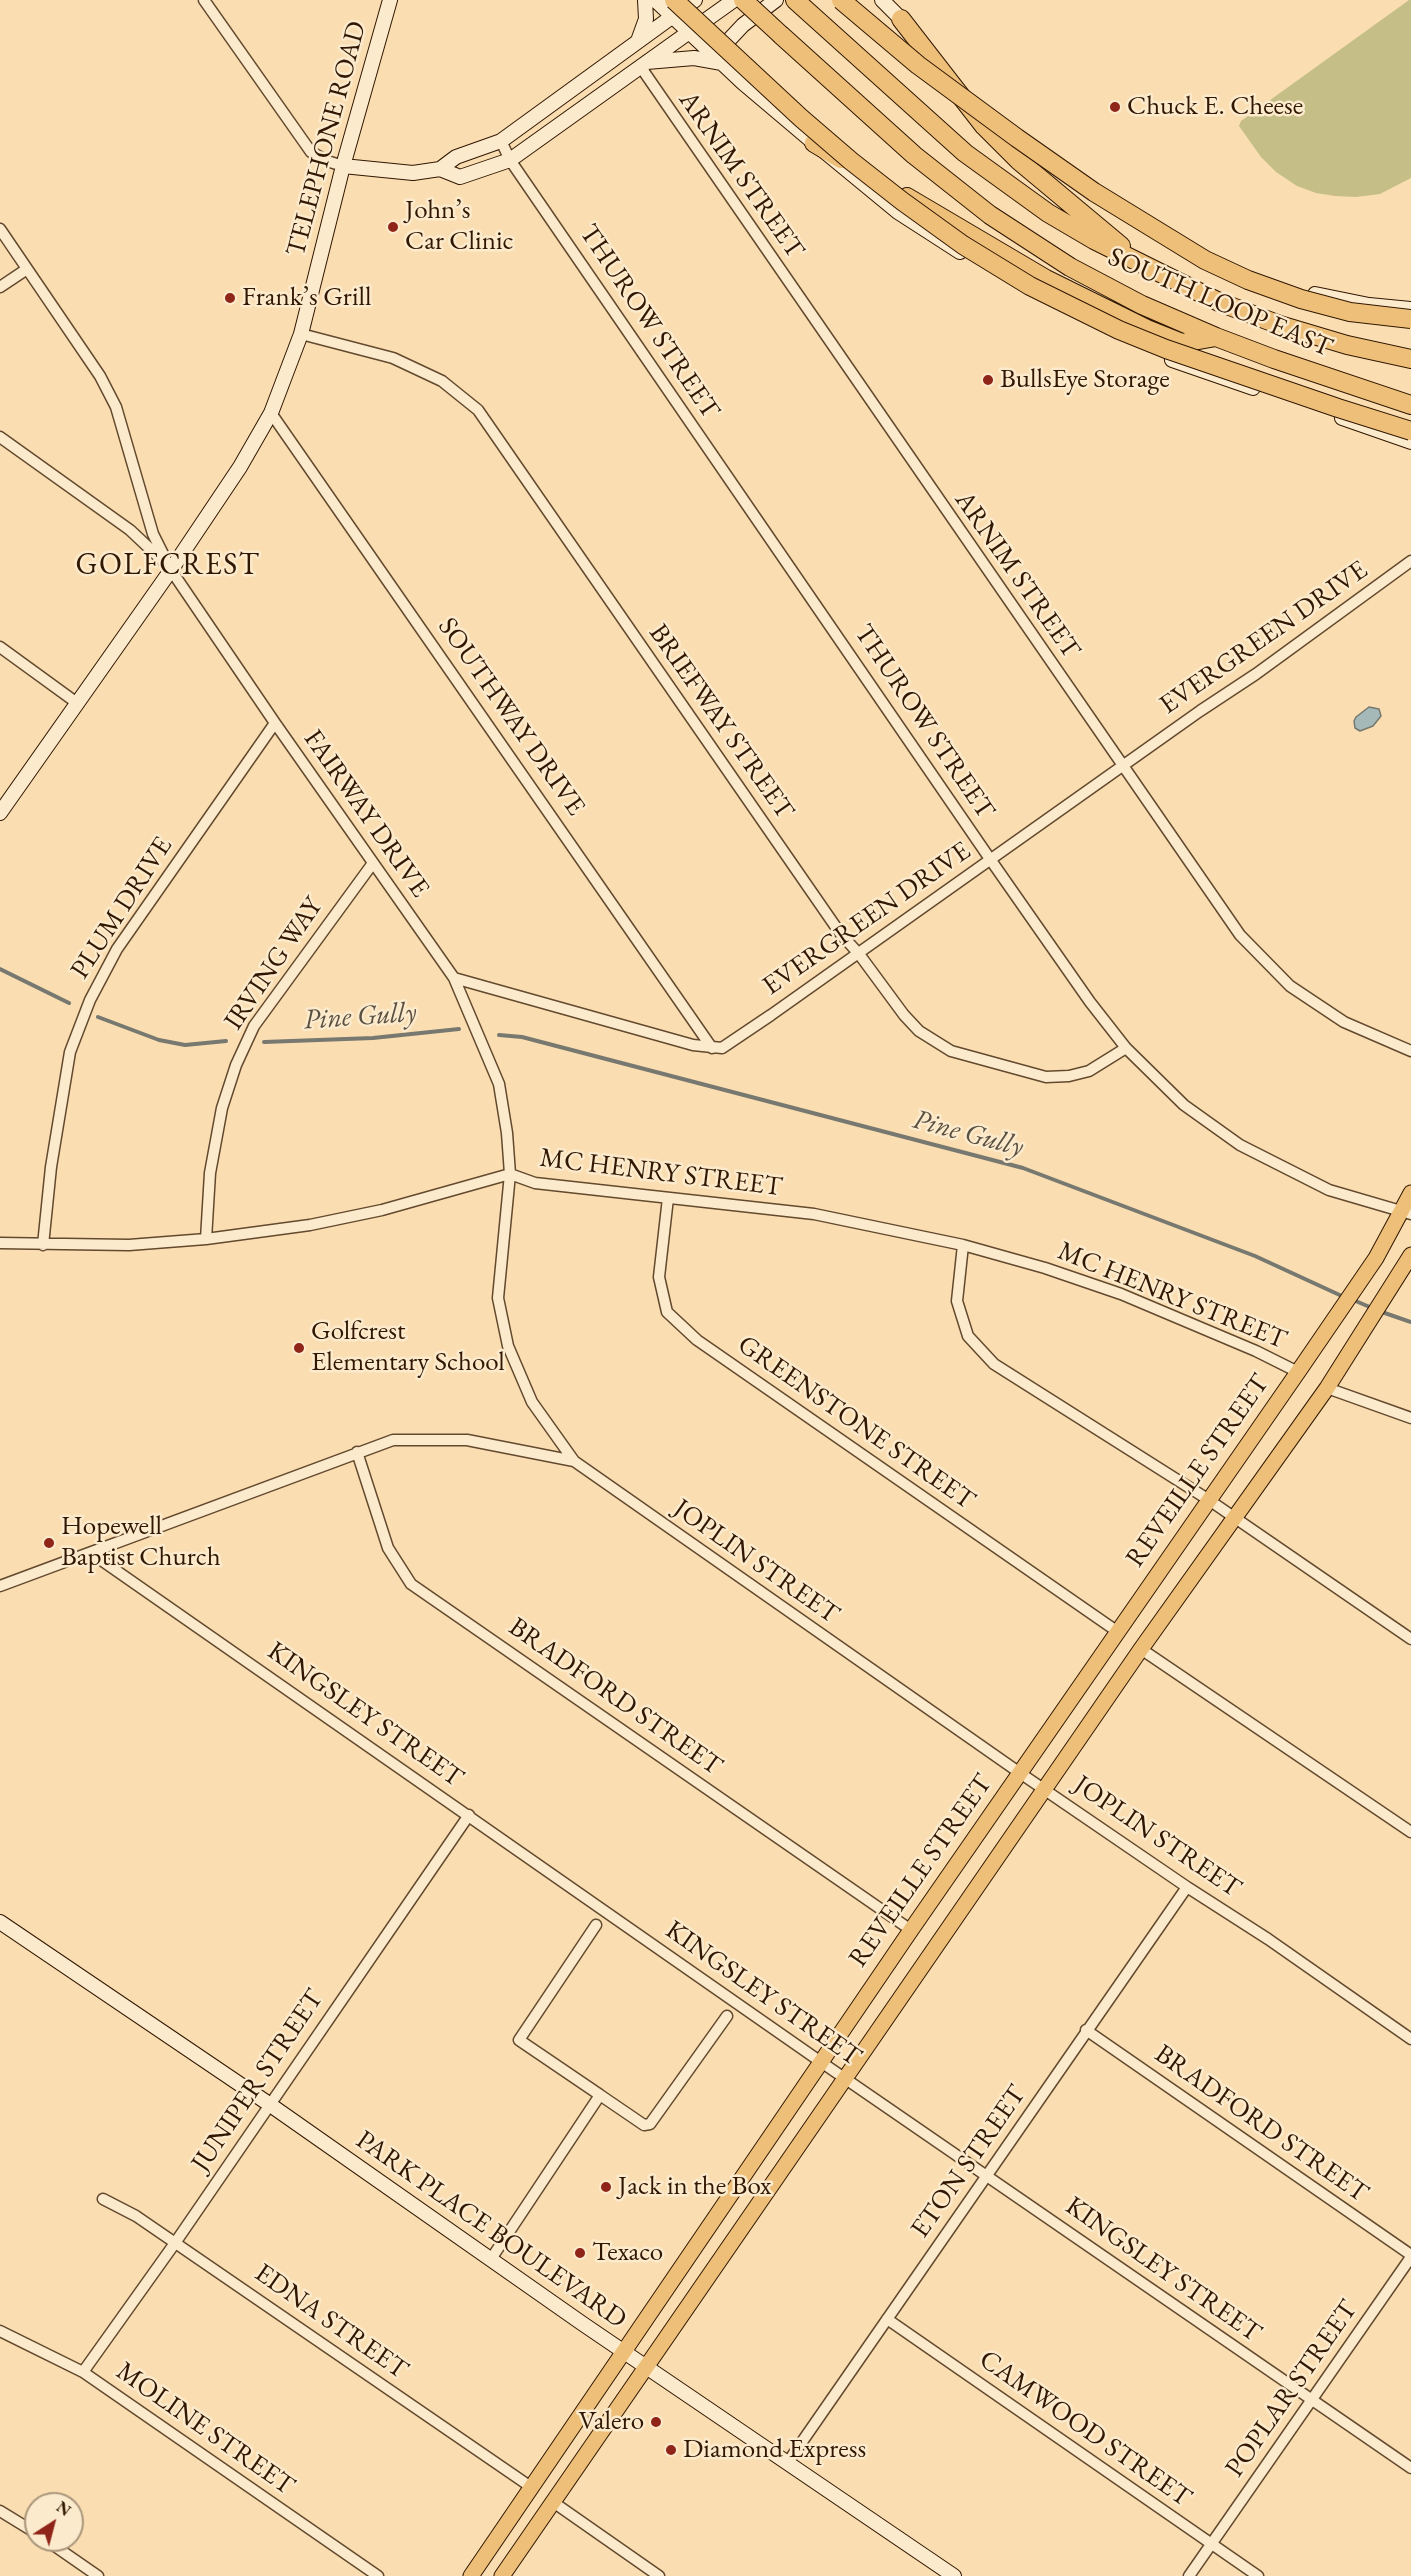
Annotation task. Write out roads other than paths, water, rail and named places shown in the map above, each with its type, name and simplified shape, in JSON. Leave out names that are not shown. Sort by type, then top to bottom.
[{"type":"highway","name":"SOUTH LOOP EAST","points":[[743,0],[914,155],[990,215],[1070,267],[1107,288],[1216,336],[1274,359],[1411,405]]},
{"type":"highway","name":"SOUTH LOOP EAST","points":[[795,0],[931,124],[1008,185],[1094,240],[1150,270],[1220,302],[1280,325],[1347,345],[1411,359]]},
{"type":"highway","points":[[841,0],[918,65],[1017,138],[1094,192],[1205,260],[1248,280],[1301,299],[1350,312],[1411,319]]},
{"type":"highway","points":[[673,8],[902,201],[963,244],[1030,286],[1110,326],[1166,349],[1411,431]]},
{"type":"highway","points":[[901,19],[984,126],[1011,153],[1150,270]]},
{"type":"highway","points":[[814,143],[1046,279],[1147,329],[1182,343],[1216,336]]},
{"type":"main road","name":"TELEPHONE ROAD","points":[[0,813],[171,570],[240,467],[271,413],[301,334],[343,166],[390,0]]},
{"type":"main road","points":[[638,42],[646,19],[645,0]]},
{"type":"main road","points":[[655,0],[673,8],[688,32],[722,63],[898,212],[1010,283],[1080,321],[1191,368],[1411,442]]},
{"type":"main road","points":[[343,166],[413,173],[440,169],[456,157],[501,141],[638,42],[673,8],[695,0]]},
{"type":"main road","points":[[440,169],[460,177],[510,160],[734,0]]},
{"type":"main road","points":[[722,63],[728,41],[743,25],[776,0]]},
{"type":"main road","points":[[882,0],[991,116],[1021,142],[1122,218],[1178,247],[1274,283],[1369,305],[1411,309]]},
{"type":"main road","points":[[643,64],[694,58],[722,63]]},
{"type":"main road","name":"REVEILLE STREET","points":[[471,2576],[622,2351],[911,1930],[1406,1214],[1411,1193]]},
{"type":"main road","name":"REVEILLE STREET","points":[[502,2576],[1044,1788],[1327,1388],[1411,1255]]},
{"type":"main road","name":"PARK PLACE BOULEVARD","points":[[0,1922],[269,2104],[645,2367],[954,2576]]},
{"type":"street","points":[[204,0],[311,152],[327,161],[343,166]]},
{"type":"street","name":"ARNIM STREET","points":[[643,64],[1122,768],[1240,935],[1290,986],[1344,1022],[1411,1051]]},
{"type":"street","name":"THUROW STREET","points":[[501,141],[510,160],[990,859],[1090,1002],[1126,1048],[1185,1105],[1240,1145],[1329,1190],[1406,1214]]},
{"type":"street","name":"FAIRWAY DRIVE","points":[[0,229],[100,376],[116,406],[153,534],[171,570],[454,978],[499,1084],[507,1133],[510,1174],[498,1298],[507,1346],[532,1402],[574,1461]]},
{"type":"street","points":[[0,287],[27,269]]},
{"type":"street","name":"BRIEFWAY STREET","points":[[301,334],[393,358],[442,381],[478,410],[840,933],[860,954],[912,1024],[931,1040],[951,1051],[1036,1075],[1056,1077],[1089,1071],[1126,1048]]},
{"type":"street","name":"SOUTHWAY DRIVE","points":[[271,413],[712,1048]]},
{"type":"street","points":[[0,436],[130,530],[171,570]]},
{"type":"street","name":"EVERGREEN DRIVE","points":[[712,1048],[722,1048],[730,1044],[860,954],[990,859],[1256,674],[1411,561]]},
{"type":"street","points":[[0,646],[77,703]]},
{"type":"street","name":"PLUM DRIVE","points":[[43,1245],[51,1167],[70,1052],[90,1000],[117,949],[275,723]]},
{"type":"street","name":"IRVING WAY","points":[[206,1239],[210,1173],[222,1108],[236,1065],[254,1026],[373,863]]},
{"type":"street","points":[[454,978],[712,1048]]},
{"type":"street","name":"MC HENRY STREET","points":[[0,1243],[129,1245],[206,1239],[310,1225],[382,1210],[510,1174],[535,1183],[814,1214],[963,1245],[1045,1268],[1121,1294],[1256,1351],[1298,1372]]},
{"type":"street","name":"GREENSTONE STREET","points":[[668,1198],[659,1277],[667,1312],[697,1340],[1118,1632]]},
{"type":"street","points":[[963,1245],[957,1302],[968,1336],[993,1364],[1209,1500],[1411,1639]]},
{"type":"street","points":[[1327,1388],[1411,1418]]},
{"type":"street","name":"JOPLIN STREET","points":[[0,1586],[393,1440],[467,1440],[574,1461],[1020,1773],[1187,1887],[1268,1939],[1411,2039]]},
{"type":"street","name":"BRADFORD STREET","points":[[357,1452],[388,1548],[411,1584],[911,1930]]},
{"type":"street","name":"KINGSLEY STREET","points":[[91,1553],[821,2062],[1411,2468]]},
{"type":"street","points":[[1142,1649],[1411,1832]]},
{"type":"street","name":"JUNIPER STREET","points":[[83,2372],[175,2243],[469,1815]]},
{"type":"street","name":"ETON STREET","points":[[788,2462],[1187,1887]]},
{"type":"street","points":[[596,1925],[519,2040],[644,2125],[650,2124],[727,2016]]},
{"type":"street","name":"BRADFORD STREET","points":[[1086,2030],[1411,2256]]},
{"type":"street","points":[[491,2259],[600,2095]]},
{"type":"street","name":"EDNA STREET","points":[[103,2199],[136,2216],[531,2487]]},
{"type":"street","name":"POPLAR STREET","points":[[1189,2576],[1411,2256]]},
{"type":"street","name":"CAMWOOD STREET","points":[[887,2319],[1258,2576]]},
{"type":"street","name":"MOLINE STREET","points":[[0,2331],[83,2372],[378,2576]]},
{"type":"street","points":[[553,2502],[659,2576]]},
{"type":"street","points":[[0,2511],[24,2526]]},
{"type":"street","points":[[63,2552],[98,2576]]},
{"type":"waterway","name":"Pine Gully","points":[[0,969],[69,1003]]},
{"type":"waterway","name":"Pine Gully","points":[[98,1017],[159,1040],[185,1045],[226,1041]]},
{"type":"waterway","name":"Pine Gully","points":[[264,1042],[373,1038],[459,1029]]},
{"type":"waterway","name":"Pine Gully","points":[[499,1035],[522,1037],[1023,1168],[1255,1256],[1344,1297]]},
{"type":"waterway","name":"Pine Gully","points":[[1351,1299],[1372,1308]]},
{"type":"waterway","name":"Pine Gully","points":[[1379,1311],[1411,1322]]},
{"type":"place","name":"Chuck E. Cheese","points":[[1115,107]]},
{"type":"place","name":"John’s Car Clinic","points":[[393,227]]},
{"type":"place","name":"Frank’s Grill","points":[[230,298]]},
{"type":"place","name":"BullsEye Storage","points":[[988,380]]},
{"type":"place","name":"Golfcrest Elementary School","points":[[299,1348]]},
{"type":"place","name":"Hopewell Baptist Church","points":[[49,1543]]},
{"type":"place","name":"Jack in the Box","points":[[606,2187]]},
{"type":"place","name":"Texaco","points":[[580,2253]]},
{"type":"place","name":"Valero","points":[[656,2422]]},
{"type":"place","name":"Diamond Express","points":[[671,2450]]},
{"type":"district","name":"GOLFCREST","points":[[168,566]]}]
